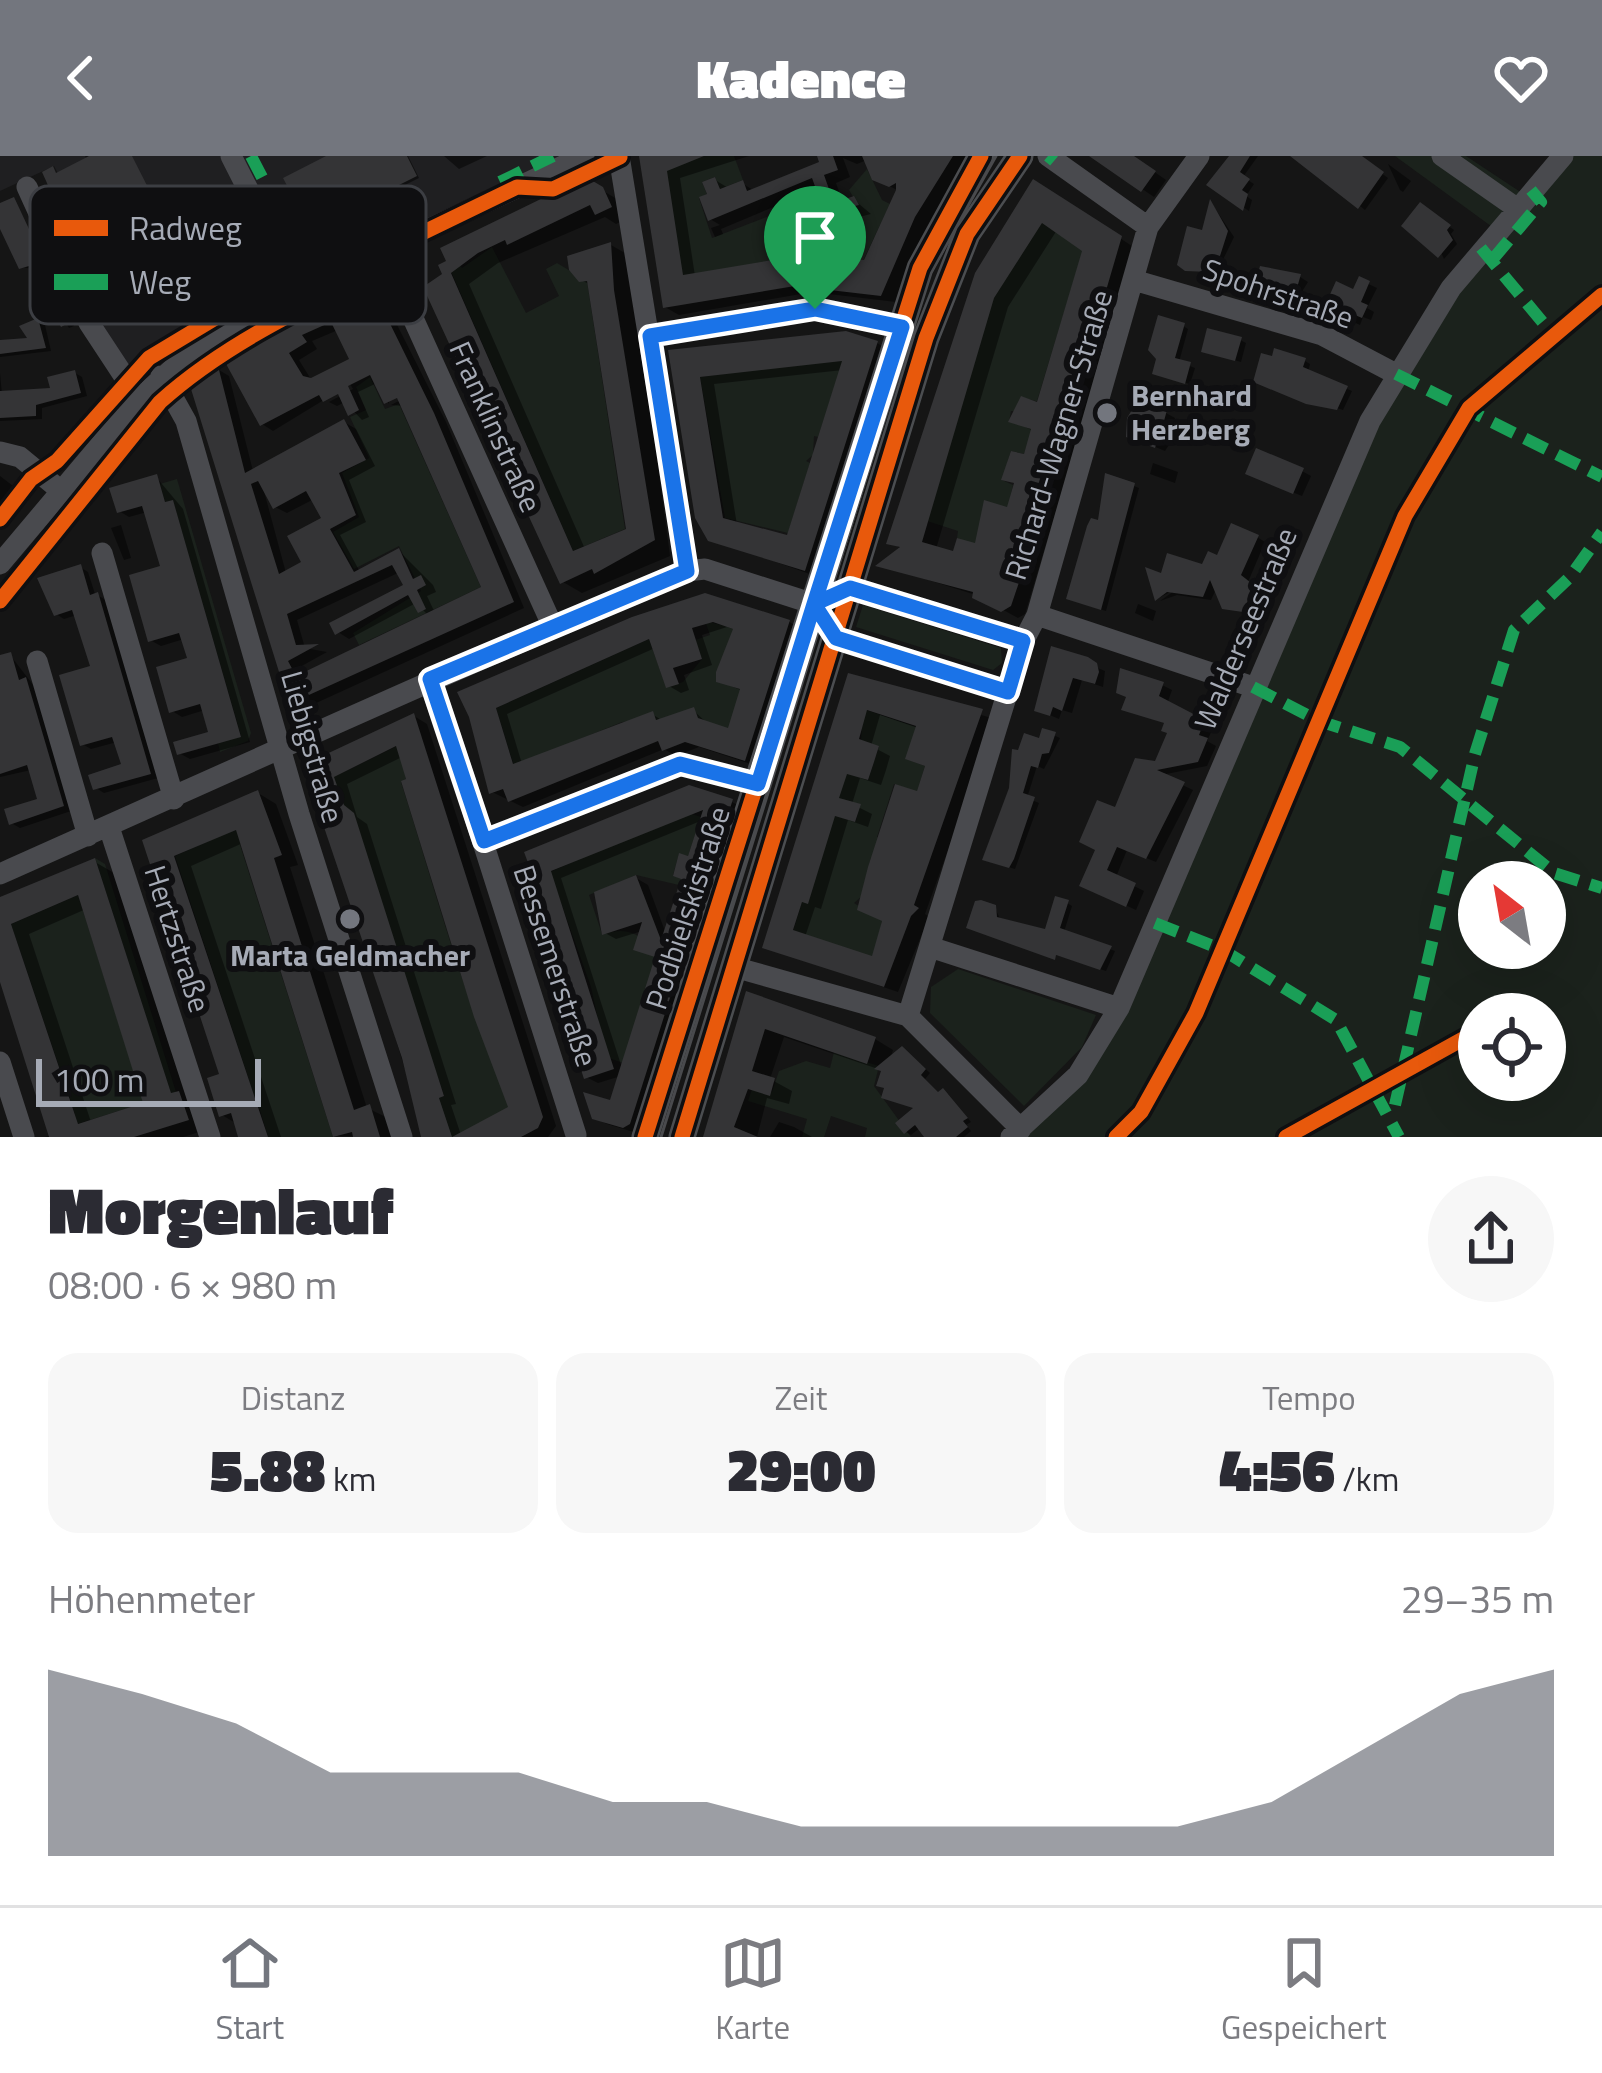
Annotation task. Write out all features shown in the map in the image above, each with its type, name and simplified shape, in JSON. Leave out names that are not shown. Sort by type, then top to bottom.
[{"type":"main road","name":"Podbielskistraße","points":[[645,1137],[902,327],[938,228],[981,156]]},
{"type":"main road","name":"Podbielskistraße","points":[[682,1137],[954,259],[1020,156]]},
{"type":"street","points":[[231,156],[246,186]]},
{"type":"street","points":[[426,231],[584,156]]},
{"type":"street","points":[[619,156],[687,571]]},
{"type":"street","name":"Richard-Wagner-Straße","points":[[908,1016],[1023,641],[1037,615],[1148,227],[1199,156]]},
{"type":"street","points":[[1442,156],[1515,207]]},
{"type":"street","name":"Walderseestraße","points":[[1016,1133],[1078,1075],[1118,1008],[1347,470],[1396,374],[1451,288],[1515,207],[1563,156]]},
{"type":"street","points":[[1051,158],[1148,227]]},
{"type":"street","points":[[27,188],[30,195]]},
{"type":"street","name":"Spohrstraße","points":[[1136,281],[1306,330],[1396,374]]},
{"type":"street","points":[[650,336],[815,309],[902,327]]},
{"type":"street","points":[[90,324],[139,399]]},
{"type":"street","points":[[0,564],[161,376],[235,324]]},
{"type":"street","name":"Franklinstraße","points":[[416,324],[553,627]]},
{"type":"street","name":"Liebigstraße","points":[[161,376],[186,421],[281,750],[402,1137]]},
{"type":"street","points":[[0,452],[20,458],[60,490]]},
{"type":"street","points":[[102,553],[174,799]]},
{"type":"street","points":[[2,868],[174,799],[430,679],[687,571],[706,569],[814,604],[836,638],[1008,692]]},
{"type":"street","points":[[814,604],[850,588],[1023,641]]},
{"type":"street","points":[[1037,615],[1253,687]]},
{"type":"street","name":"Hertzstraße","points":[[37,661],[202,1135]]},
{"type":"street","name":"Bessemerstraße","points":[[430,679],[577,1136]]},
{"type":"street","points":[[484,841],[680,764],[758,784]]},
{"type":"street","points":[[930,947],[1118,1008]]},
{"type":"street","points":[[734,968],[908,1016],[1016,1133]]},
{"type":"street","points":[[0,1062],[24,1137]]},
{"type":"shaded area","points":[[0,156],[584,156],[426,230],[426,186],[65,186],[54,166],[0,191]]},
{"type":"shaded area","points":[[704,156],[734,156],[743,180],[720,189],[715,177],[702,182],[707,194],[699,198],[712,238],[769,216],[775,228],[852,210],[858,205],[849,190],[867,169],[882,200],[890,204],[863,261],[779,259],[682,283],[665,168]]},
{"type":"shaded area","points":[[1395,156],[1466,156],[1525,195],[1563,156],[1602,156],[1602,1137],[1011,1137],[1078,1075],[1347,470],[1495,229]]},
{"type":"shaded area","points":[[1041,219],[1083,250],[1037,401],[1046,404],[1021,397],[1016,411],[1011,411],[1009,422],[1034,426],[1024,454],[1011,451],[1002,480],[1013,485],[1006,515],[984,501],[986,551],[957,538],[958,531],[927,521],[993,298]]},
{"type":"shaded area","points":[[492,247],[526,313],[559,296],[546,269],[557,263],[587,281],[625,529],[573,551],[449,267],[458,262],[462,268]]},
{"type":"shaded area","points":[[100,324],[193,324],[171,337],[132,371]]},
{"type":"shaded area","points":[[844,358],[818,437],[814,436],[813,455],[806,461],[810,463],[788,533],[725,518],[700,377]]},
{"type":"shaded area","points":[[370,377],[385,409],[399,404],[481,587],[359,645],[353,633],[421,591],[399,546],[354,569],[333,532],[359,517],[342,473],[369,458],[350,417],[366,410],[356,387]]},
{"type":"shaded area","points":[[177,479],[251,733],[248,741],[220,752],[218,743],[241,736],[173,501],[165,502],[160,484]]},
{"type":"shaded area","points":[[863,605],[1001,648],[1002,663],[993,670],[856,627]]},
{"type":"shaded area","points":[[705,621],[746,631],[725,654],[717,673],[717,682],[742,683],[730,731],[698,718],[622,722],[514,766],[496,708],[649,639],[666,687],[683,682],[702,659],[695,640],[710,635]]},
{"type":"shaded area","points":[[863,709],[923,729],[906,759],[925,766],[917,792],[894,784],[877,837],[885,841],[887,863],[871,858],[861,897],[854,903],[882,921],[874,958],[793,931],[802,902],[808,903],[834,808],[856,821],[860,804],[838,799],[847,772],[868,780],[879,747],[861,740]]},
{"type":"shaded area","points":[[399,745],[406,779],[401,782],[440,908],[513,1110],[459,1137],[446,1137],[439,1098],[444,1095],[334,777]]},
{"type":"shaded area","points":[[686,812],[701,817],[688,856],[679,854],[673,875],[681,879],[679,885],[636,875],[589,895],[602,934],[634,934],[657,957],[623,1063],[606,1057],[591,987],[550,872]]},
{"type":"shaded area","points":[[249,823],[240,845],[333,1137],[268,1137],[256,1097],[245,1100],[249,1080],[175,856]]},
{"type":"shaded area","points":[[95,858],[105,864],[176,1092],[171,1094]]},
{"type":"shaded area","points":[[78,895],[136,1078],[150,1101],[71,1126],[75,1114],[11,924]]},
{"type":"shaded area","points":[[958,969],[1096,1015],[1082,1047],[1024,1106],[930,1013],[931,987]]},
{"type":"shaded area","points":[[834,1052],[879,1066],[874,1086],[911,1137],[865,1137],[867,1128],[831,1116],[824,1137],[802,1137],[807,1119],[748,1101],[753,1086],[772,1092],[779,1071],[806,1061],[830,1068]]},
{"type":"building","points":[[89,156],[132,156],[147,186],[48,186],[42,172],[53,166],[56,173]]},
{"type":"building","points":[[326,156],[407,156],[417,176],[397,186],[287,186],[283,178]]},
{"type":"building","points":[[639,156],[704,156],[667,171],[683,275],[791,257],[864,260],[896,183],[889,187],[872,180],[862,156],[953,156],[915,217],[881,296],[795,286],[663,308]]},
{"type":"building","points":[[817,156],[833,156],[838,170],[824,175],[834,203],[854,196],[859,205],[774,228],[769,215],[821,203],[812,178],[708,221],[699,197],[707,194],[702,182],[715,177],[720,189],[743,180],[747,191],[819,162]]},
{"type":"building","points":[[1089,156],[1134,156],[1156,171],[1141,192]]},
{"type":"building","points":[[1229,156],[1250,156],[1240,172],[1250,179],[1242,190],[1248,194],[1243,211],[1206,185]]},
{"type":"building","points":[[1290,156],[1362,156],[1384,172],[1358,209]]},
{"type":"building","points":[[586,177],[603,187],[612,207],[595,215],[590,205],[507,245],[505,240],[478,253],[451,273],[573,551],[626,529],[587,281],[579,282],[569,270],[567,256],[611,242],[614,290],[655,540],[594,574],[592,569],[560,584],[426,294],[426,285],[442,274],[438,265],[446,261],[440,248]]},
{"type":"building","points":[[1033,179],[1122,236],[1031,547],[1011,606],[1001,612],[972,598],[973,592],[875,566],[900,547],[886,544],[975,273]],"holes":[[[1042,223],[1082,251],[1037,402],[1021,396],[1008,422],[1031,429],[1024,454],[1011,451],[1001,480],[1014,483],[1007,507],[984,500],[975,543],[957,538],[953,551],[922,542],[994,298]]]},
{"type":"building","points":[[14,197],[30,231],[30,268],[19,269],[0,229],[0,203]]},
{"type":"building","points":[[1210,199],[1228,231],[1220,256],[1211,272],[1185,271],[1177,265],[1187,226],[1202,230]]},
{"type":"building","points":[[1420,202],[1451,225],[1447,230],[1453,240],[1438,258],[1401,226]]},
{"type":"building","points":[[1260,266],[1301,274],[1297,288],[1290,286],[1287,298],[1253,292]]},
{"type":"building","points":[[1359,276],[1370,281],[1361,302],[1368,305],[1362,318],[1355,315],[1351,323],[1323,310],[1336,281],[1353,289]]},
{"type":"building","points":[[1158,315],[1185,323],[1175,358],[1191,362],[1185,384],[1152,374],[1156,359],[1148,350]]},
{"type":"building","points":[[40,324],[46,348],[0,354],[0,340],[27,338],[19,326]]},
{"type":"building","points":[[286,324],[327,324],[302,335],[307,342],[289,353],[303,376],[311,378],[349,359],[332,324],[390,324],[434,413],[514,602],[289,704],[191,389],[218,366],[245,473],[344,419],[366,460],[339,473],[356,515],[330,529],[354,572],[399,548],[413,579],[421,575],[426,585],[417,590],[426,609],[418,613],[408,595],[335,635],[329,623],[403,585],[392,565],[287,614],[296,645],[319,644],[288,661],[296,676],[481,587],[397,398],[384,404],[370,375],[348,386],[359,410],[348,416],[338,394],[323,402],[319,395],[260,426],[225,362]],"holes":[[[258,481],[273,509],[306,491],[321,518],[287,536],[301,562],[279,574],[251,484]]]},
{"type":"building","points":[[1207,328],[1242,337],[1235,361],[1201,352]]},
{"type":"building","points":[[846,331],[878,341],[805,571],[708,541],[695,518],[668,350]],"holes":[[[842,361],[787,535],[723,518],[700,377]]]},
{"type":"building","points":[[1274,348],[1306,358],[1303,367],[1348,386],[1337,410],[1306,404],[1253,382],[1261,353],[1272,356]]},
{"type":"building","points":[[75,370],[81,393],[36,405],[36,416],[0,418],[0,391],[50,388],[47,377]]},
{"type":"building","points":[[1138,400],[1167,410],[1164,421],[1169,431],[1159,436],[1155,448],[1126,437],[1127,418]]},
{"type":"building","points":[[1256,448],[1304,468],[1293,494],[1245,474]]},
{"type":"building","points":[[1105,473],[1135,483],[1101,610],[1066,599],[1087,526],[1091,518],[1098,520]]},
{"type":"building","points":[[157,474],[165,502],[173,500],[241,737],[177,755],[173,742],[208,732],[200,704],[169,713],[156,667],[187,658],[179,633],[148,642],[129,575],[160,566],[142,506],[117,513],[109,488]]},
{"type":"building","points":[[1231,523],[1259,535],[1241,575],[1260,590],[1250,613],[1222,609],[1210,580],[1203,597],[1167,592],[1155,601],[1145,567],[1161,573],[1167,553],[1202,564],[1208,551],[1217,555]]},
{"type":"building","points":[[81,564],[90,595],[98,592],[151,774],[93,790],[88,775],[121,764],[112,737],[80,746],[59,675],[90,666],[72,610],[54,616],[37,578]]},
{"type":"building","points":[[705,593],[790,620],[745,761],[685,742],[662,751],[658,741],[508,802],[503,789],[489,794],[469,717],[457,692],[632,617]],"holes":[[[713,622],[733,629],[716,672],[716,682],[740,689],[728,728],[698,718],[694,707],[656,720],[653,711],[513,764],[496,708],[649,639],[666,688],[679,684],[673,668],[702,659],[692,628]]]},
{"type":"building","points":[[1051,646],[1088,657],[1097,663],[1099,672],[1095,684],[1073,678],[1062,711],[1053,707],[1050,716],[1034,711]]},
{"type":"building","points":[[11,652],[19,680],[26,677],[64,806],[9,825],[4,809],[37,799],[27,765],[0,774],[0,655]]},
{"type":"building","points":[[1120,668],[1164,682],[1159,696],[1205,720],[1199,735],[1208,738],[1198,762],[1157,770],[1185,782],[1146,859],[1117,847],[1107,870],[1136,883],[1126,907],[1079,886],[1095,850],[1079,842],[1097,800],[1115,807],[1135,758],[1155,761],[1167,733],[1161,731],[1164,723],[1121,710],[1126,697],[1116,693]]},
{"type":"building","points":[[848,673],[983,709],[914,905],[919,908],[911,916],[884,987],[762,948]],"holes":[[[867,710],[916,726],[905,759],[925,766],[917,791],[895,784],[857,910],[882,921],[872,956],[793,930],[802,902],[808,904],[835,816],[855,822],[861,804],[839,798],[847,774],[868,780],[874,762],[879,746],[859,739]]]},
{"type":"building","points":[[414,713],[543,1117],[538,1128],[521,1137],[452,1137],[421,1137],[402,1058],[303,765]],"holes":[[[396,746],[406,779],[401,781],[474,1017],[508,1107],[452,1137],[439,1098],[444,1096],[354,813],[344,805],[334,777]]]},
{"type":"building","points":[[1042,728],[1056,732],[1038,768],[1031,766],[1023,793],[1035,797],[1014,859],[1009,868],[982,860],[1009,788],[1012,749],[1018,750],[1024,733],[1039,738]]},
{"type":"building","points":[[689,785],[733,799],[630,1124],[623,1128],[592,1119],[583,1092],[610,1100],[655,957],[633,950],[642,922],[602,935],[594,892],[636,875],[661,940],[681,879],[673,876],[679,853],[688,856],[703,810],[551,871],[614,1069],[584,1079],[518,872],[530,868],[524,852]]},
{"type":"building","points":[[258,790],[282,855],[274,858],[354,1110],[370,1104],[380,1137],[353,1137],[352,1132],[333,1137],[236,830],[174,856],[268,1137],[238,1137],[231,1113],[219,1117],[207,1078],[219,1074],[142,840]]},
{"type":"building","points":[[95,858],[171,1093],[179,1091],[189,1120],[134,1137],[49,1137],[0,982],[0,897]],"holes":[[[78,895],[143,1103],[78,1124],[11,924]]]},
{"type":"building","points":[[1055,896],[1069,900],[1060,928],[1112,946],[1100,970],[1056,955],[1055,960],[966,928],[975,901],[981,900],[996,905],[997,917],[1045,929]]},
{"type":"building","points":[[746,991],[876,1037],[867,1064],[765,1029],[752,1071],[775,1078],[770,1096],[748,1089],[734,1127],[758,1137],[703,1137]]},
{"type":"building","points":[[902,1046],[926,1069],[921,1075],[938,1092],[943,1088],[968,1118],[963,1121],[968,1127],[956,1137],[924,1137],[915,1125],[904,1134],[895,1123],[913,1108],[881,1098],[884,1088],[876,1086],[881,1071],[874,1069]]},
{"type":"tram line","points":[[661,1137],[929,275],[996,156]]},
{"type":"marked path","points":[[251,156],[266,186]]},
{"type":"marked path","points":[[500,182],[553,156]]},
{"type":"marked path","points":[[1048,156],[1054,161]]},
{"type":"marked path","points":[[1493,259],[1541,202],[1531,190]]},
{"type":"marked path","points":[[1481,248],[1554,336]]},
{"type":"marked path","points":[[1396,374],[1602,477]]},
{"type":"marked path","points":[[1395,1105],[1475,754],[1514,630],[1570,577],[1602,532]]},
{"type":"marked path","points":[[1253,687],[1319,721],[1400,747],[1554,873],[1602,888]]},
{"type":"marked path","points":[[1155,923],[1223,950],[1336,1020],[1399,1137]]},
{"type":"cycle path","points":[[645,1137],[920,268],[981,156]]},
{"type":"cycle path","points":[[682,1137],[926,338],[967,234],[1020,156]]},
{"type":"cycle path","points":[[426,231],[517,187],[553,189],[620,157]]},
{"type":"cycle path","points":[[1116,1137],[1141,1112],[1196,1013],[1405,516],[1469,408],[1602,295]]},
{"type":"cycle path","points":[[0,519],[31,479],[57,461],[149,358],[205,324]]},
{"type":"cycle path","points":[[0,601],[160,402],[209,364],[274,324]]},
{"type":"cycle path","points":[[1286,1137],[1458,1042]]},
{"type":"place","name":"Bernhard Herzberg","points":[[1107,413]]},
{"type":"place","name":"Marta Geldmacher","points":[[350,919]]},
{"type":"route","points":[[815,309],[650,336],[687,571],[430,679],[484,841],[680,764],[758,784],[814,604],[836,638],[1008,692],[1023,641],[850,588],[814,604],[902,327],[815,309]]}]
